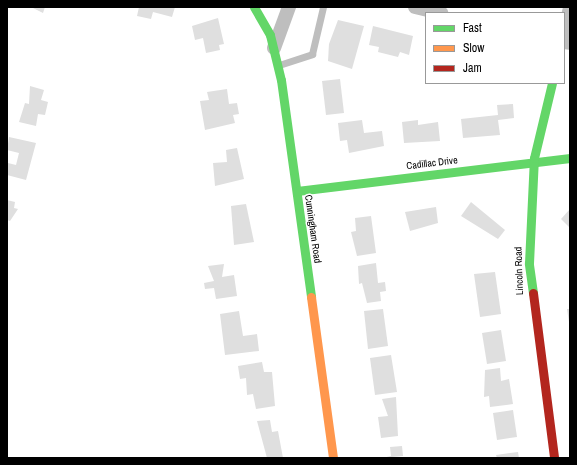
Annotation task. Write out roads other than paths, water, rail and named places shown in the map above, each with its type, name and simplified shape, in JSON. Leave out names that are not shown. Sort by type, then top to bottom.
[{"type":"street","name":"Cunningham Road","points":[[254,7],[274,48],[278,65],[334,458]]},
{"type":"street","points":[[274,48],[289,7]]},
{"type":"street","points":[[415,7],[437,12]]},
{"type":"street","points":[[565,28],[570,8]]},
{"type":"street","name":"Lincoln Road","points":[[552,84],[534,162],[530,286],[554,458]]},
{"type":"street","name":"Cadillac Drive","points":[[297,191],[570,158]]},
{"type":"lane","points":[[278,65],[312,54],[323,7]]}]
